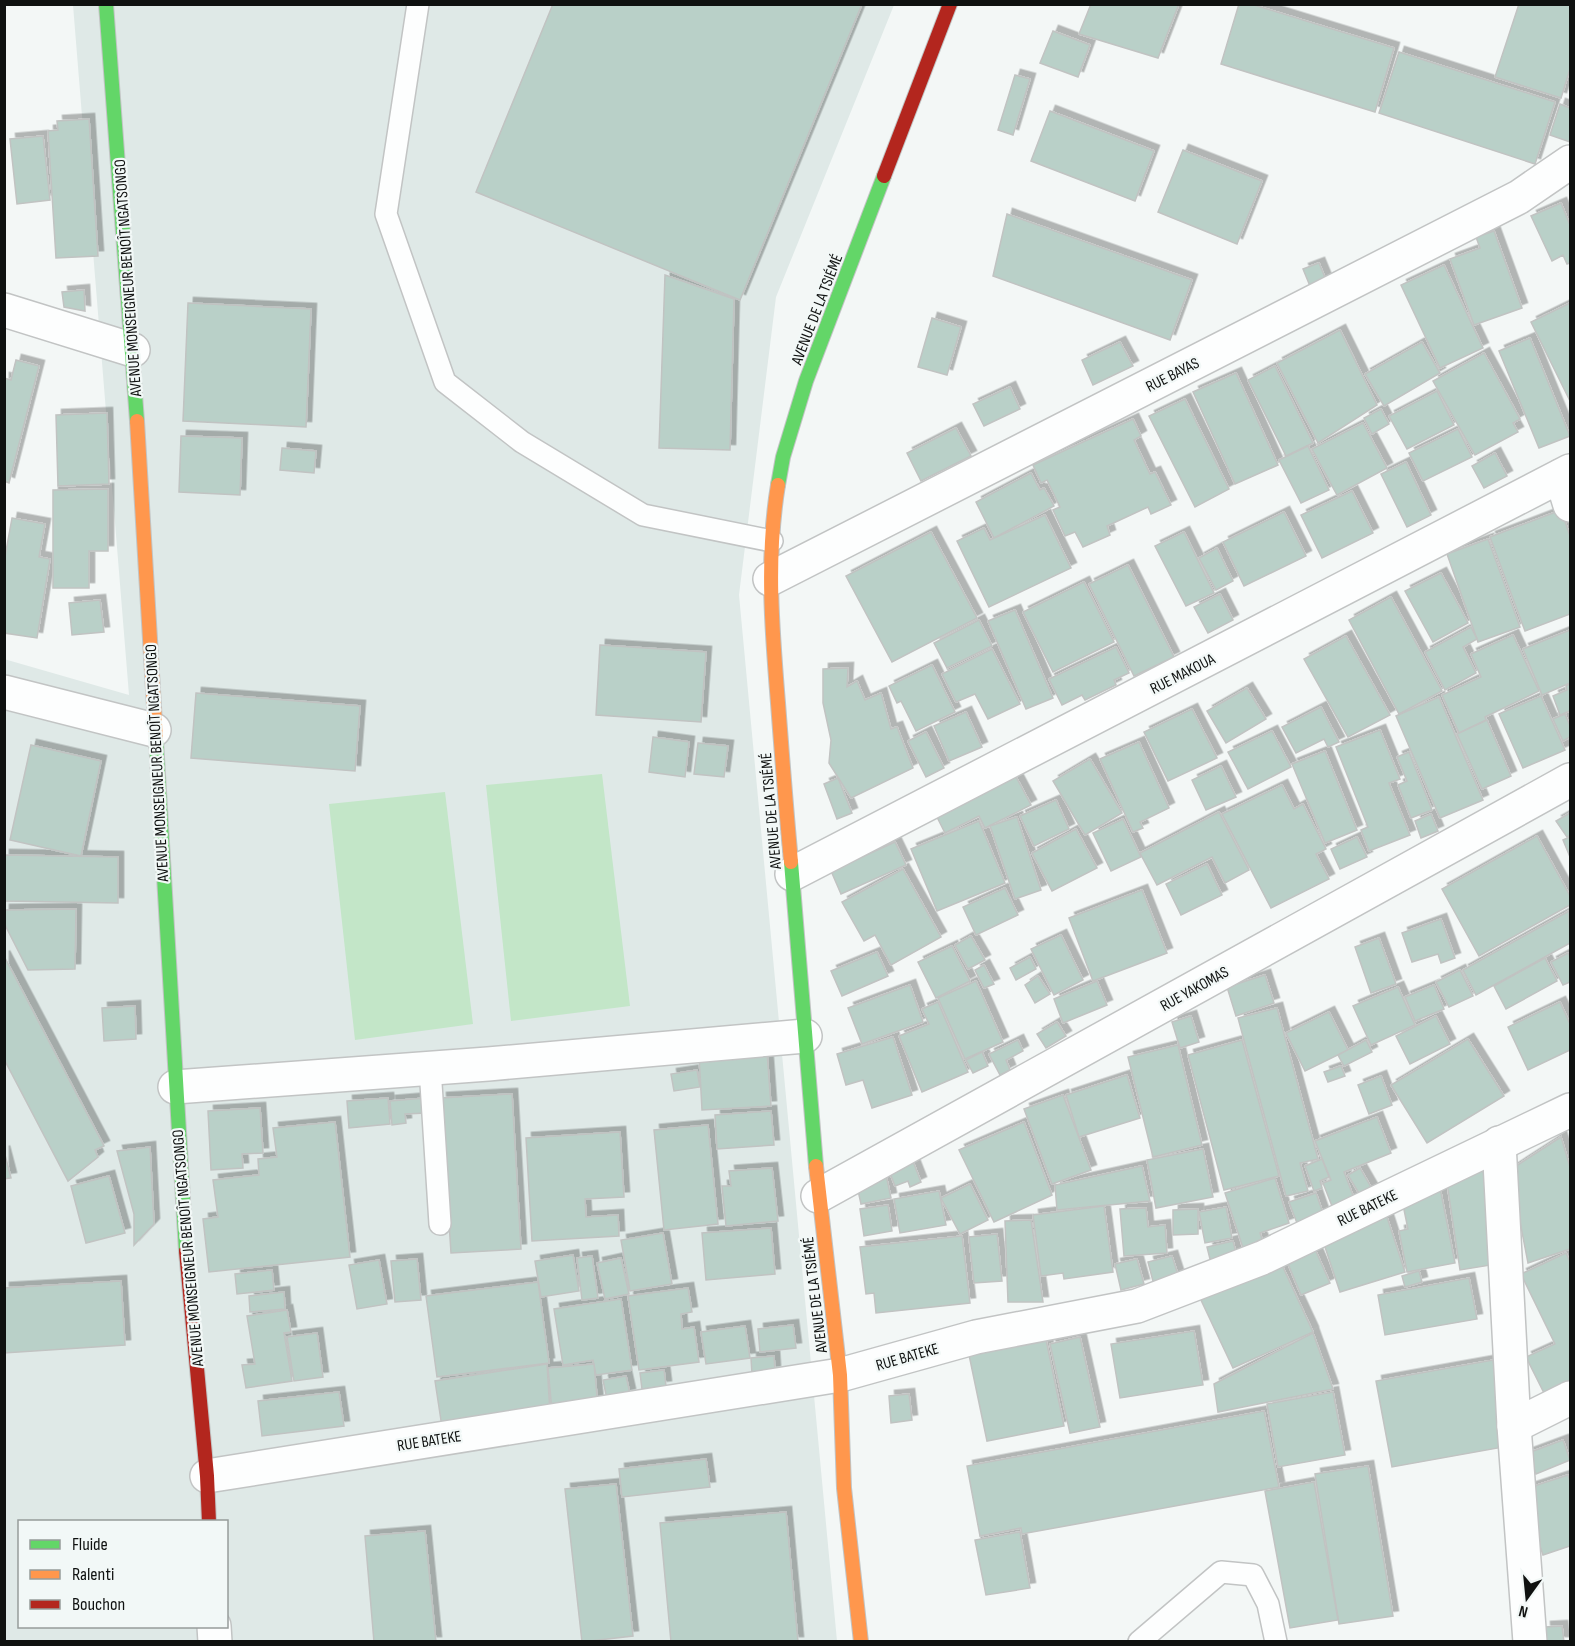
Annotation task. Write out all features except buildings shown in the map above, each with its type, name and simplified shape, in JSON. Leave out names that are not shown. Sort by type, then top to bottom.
[{"type":"main road","name":"AVENUE MONSEIGNEUR BENOÎT NGATSONGO","points":[[106,4],[133,350],[185,1238],[209,1520]]},
{"type":"main road","name":"AVENUE DE LA TSIÉMÉ","points":[[861,1641],[844,1488],[840,1376],[818,1196],[776,682],[770,579],[772,541],[774,511],[783,457],[806,381],[950,4]]},
{"type":"street","name":"RUE BAYAS","points":[[770,579],[1520,197],[1570,162]]},
{"type":"street","points":[[5,309],[133,350]]},
{"type":"street","name":"RUE MAKOUA","points":[[792,874],[1567,484]]},
{"type":"street","points":[[4,692],[154,730]]},
{"type":"street","name":"RUE YAKOMAS","points":[[818,1196],[1570,780]]},
{"type":"street","points":[[175,1087],[805,1036]]},
{"type":"street","name":"RUE BATEKE","points":[[207,1476],[840,1376],[976,1337],[1137,1306],[1262,1258],[1570,1110]]},
{"type":"street","points":[[1499,1143],[1514,1426],[1530,1641]]},
{"type":"street","points":[[1514,1426],[1570,1398]]},
{"type":"lane","points":[[418,4],[386,214],[445,382],[522,442],[643,515],[772,541]]},
{"type":"lane","points":[[430,1068],[440,1224]]},
{"type":"lane","points":[[1139,1641],[1221,1572],[1253,1575],[1268,1604],[1276,1641]]},
{"type":"shaded area","points":[[73,5],[894,5],[776,297],[739,595],[837,1641],[5,1641],[4,659],[129,695]]},
{"type":"green space","points":[[602,774],[630,1006],[511,1021],[486,785]]},
{"type":"green space","points":[[445,792],[473,1024],[355,1040],[329,804]]},
{"type":"traffic: fast","points":[[106,4],[137,421]]},
{"type":"traffic: fast","points":[[778,485],[783,457],[806,381],[884,176]]},
{"type":"traffic: fast","points":[[156,740],[186,1251]]},
{"type":"traffic: fast","points":[[791,862],[816,1166]]},
{"type":"traffic: slow","points":[[137,421],[156,740]]},
{"type":"traffic: slow","points":[[778,485],[772,539],[771,594],[791,862]]},
{"type":"traffic: slow","points":[[816,1166],[840,1375],[844,1488],[861,1642]]},
{"type":"traffic: jam","points":[[884,176],[950,4]]},
{"type":"traffic: jam","points":[[186,1251],[207,1476],[209,1520]]}]
